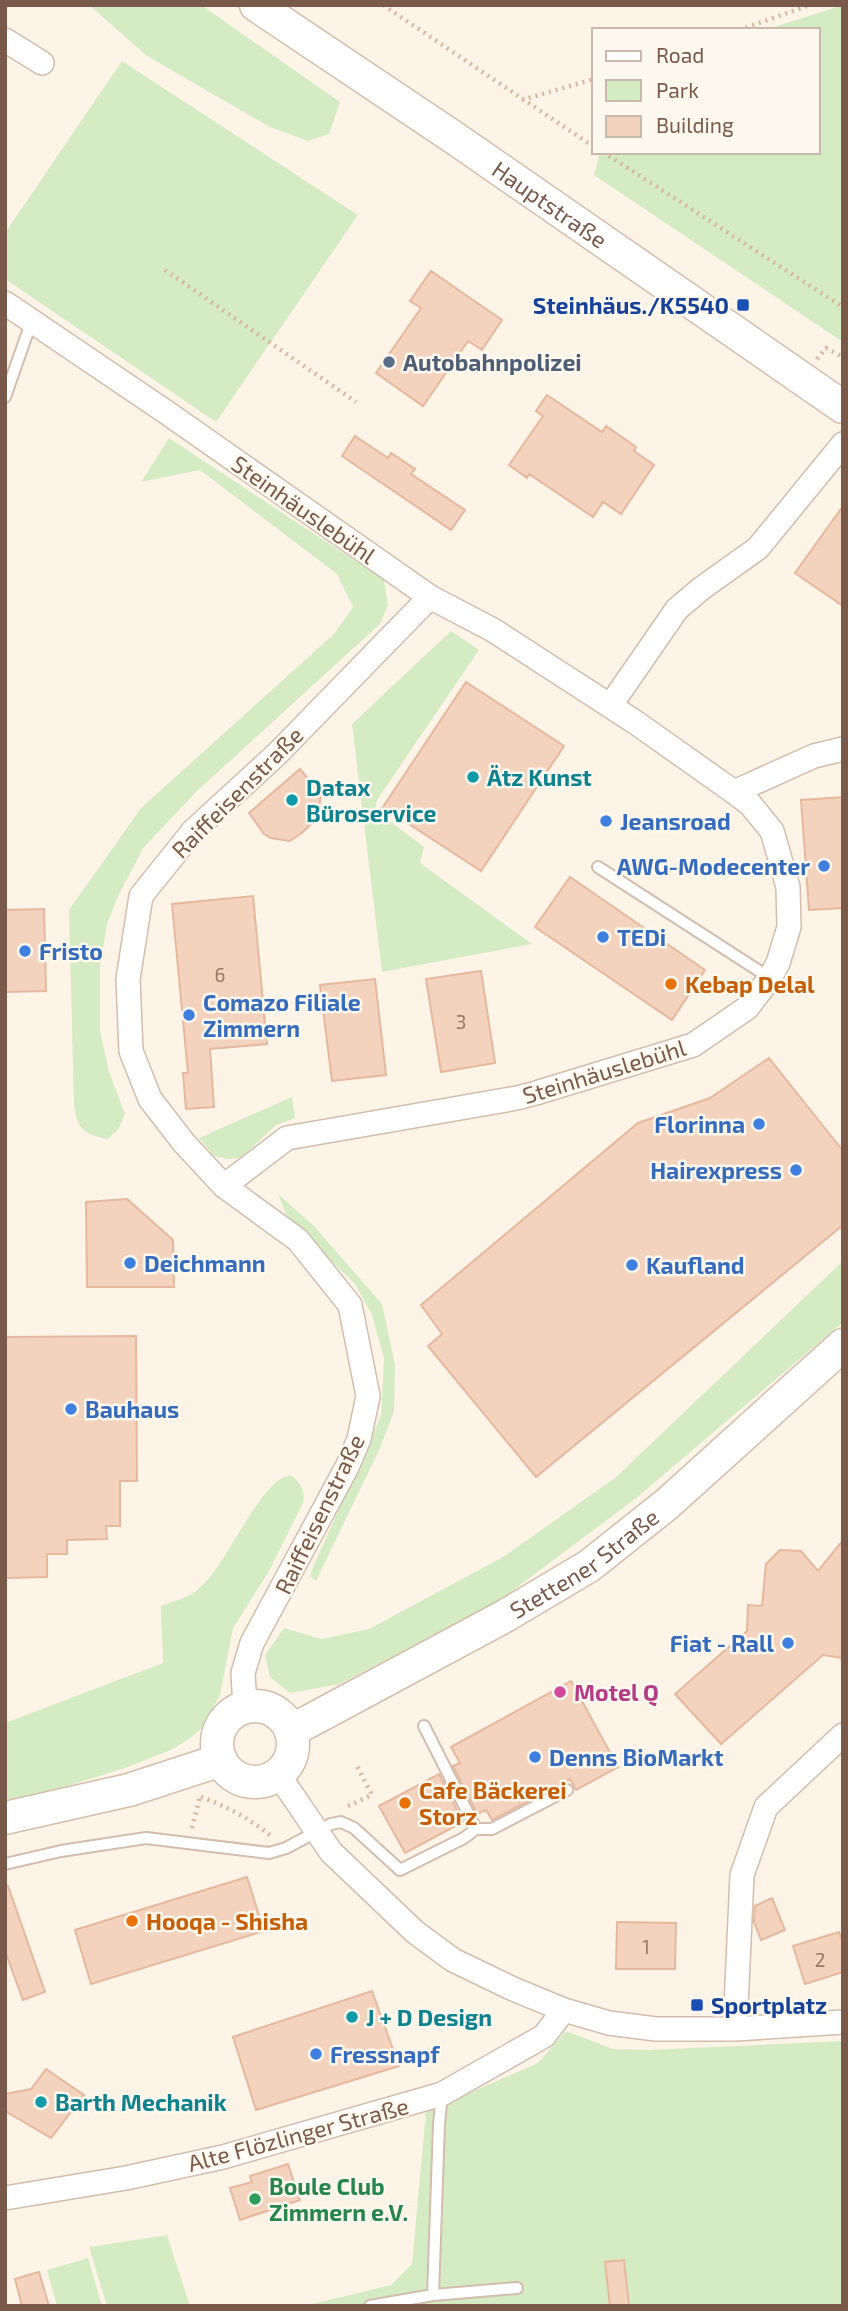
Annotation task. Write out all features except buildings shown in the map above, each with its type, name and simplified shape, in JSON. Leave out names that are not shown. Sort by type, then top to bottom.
[{"type":"street","name":"Hauptstraße","points":[[256,5],[453,137],[843,407]]},
{"type":"street","points":[[5,40],[42,63]]},
{"type":"street","name":"Steinhäuslebühl","points":[[5,303],[430,597],[493,630],[610,706],[734,792],[750,804],[772,831],[788,887],[789,927],[778,963],[770,978],[747,1008],[694,1045],[517,1098],[287,1138],[224,1186]]},
{"type":"street","points":[[610,706],[677,609],[758,548],[843,444]]},
{"type":"street","name":"Raiffeisenstraße","points":[[245,1707],[243,1673],[253,1643],[347,1467],[359,1439],[368,1396],[348,1299],[294,1236],[224,1186],[184,1143],[150,1099],[131,1051],[128,979],[141,896],[193,831],[277,754],[430,597]]},
{"type":"street","points":[[734,792],[814,756],[843,749]]},
{"type":"street","name":"Stettener Straße","points":[[291,1731],[505,1616],[589,1566],[667,1504],[843,1345]]},
{"type":"street","points":[[245,1707],[267,1708],[286,1721],[291,1731],[292,1754],[287,1765],[278,1774],[259,1782],[236,1777],[221,1760],[217,1748],[218,1734],[224,1723],[233,1713],[245,1707]]},
{"type":"street","points":[[735,2029],[742,1875],[766,1807],[843,1735]]},
{"type":"street","points":[[5,1818],[129,1790],[221,1760]]},
{"type":"street","points":[[278,1774],[331,1852],[415,1932],[453,1959],[564,2010],[609,2023],[656,2029],[735,2029],[843,2022]]},
{"type":"street","name":"Alte Flözlinger Straße","points":[[5,2198],[126,2178],[223,2157],[442,2094],[544,2036],[564,2010]]},
{"type":"lane","points":[[5,397],[32,320]]},
{"type":"lane","points":[[597,867],[770,978]]},
{"type":"lane","points":[[424,1726],[476,1829]]},
{"type":"lane","points":[[5,1864],[61,1851],[146,1838],[269,1853],[286,1848],[331,1824],[341,1822],[354,1828],[400,1870],[464,1838],[476,1829],[492,1829],[567,1790]]},
{"type":"lane","points":[[433,2295],[442,2094]]},
{"type":"lane","points":[[370,2306],[433,2295],[517,2288]]},
{"type":"path","points":[[383,5],[592,146]]},
{"type":"path","points":[[745,28],[810,5]]},
{"type":"path","points":[[522,100],[592,80]]},
{"type":"path","points":[[606,154],[843,307]]},
{"type":"path","points":[[165,270],[356,402]]},
{"type":"path","points":[[353,1805],[372,1795],[356,1764]]},
{"type":"path","points":[[190,1793],[220,1804],[259,1826],[286,1848]]},
{"type":"path","points":[[189,1843],[200,1796]]},
{"type":"green space","points":[[89,5],[201,5],[340,102],[329,134],[308,141],[270,127],[147,56]]},
{"type":"green space","points":[[843,5],[843,342],[594,175],[599,154],[820,154],[820,28],[771,28]]},
{"type":"green space","points":[[122,61],[358,215],[216,422],[5,279],[5,233]]},
{"type":"green space","points":[[169,438],[384,580],[388,605],[380,624],[197,791],[144,847],[119,894],[107,924],[100,967],[100,1031],[109,1072],[125,1114],[118,1130],[107,1139],[82,1129],[75,1112],[69,910],[141,808],[334,634],[353,607],[337,574],[200,470],[141,482]]},
{"type":"green space","points":[[451,631],[479,650],[377,800],[375,810],[424,847],[420,863],[532,944],[382,972],[352,724]]},
{"type":"green space","points":[[292,1097],[295,1118],[276,1125],[241,1158],[214,1156],[199,1138]]},
{"type":"green space","points":[[278,1194],[314,1226],[382,1304],[395,1365],[394,1411],[380,1448],[316,1581],[310,1576],[313,1567],[381,1416],[384,1358],[372,1315],[355,1284],[288,1219]]},
{"type":"green space","points":[[843,1261],[843,1322],[635,1499],[500,1600],[340,1684],[290,1693],[270,1677],[265,1655],[284,1628],[322,1639],[369,1629],[503,1557],[615,1478]]},
{"type":"green space","points":[[290,1475],[301,1487],[304,1494],[303,1503],[268,1573],[233,1628],[220,1695],[201,1729],[171,1750],[125,1768],[51,1791],[5,1800],[5,1723],[163,1663],[161,1606],[196,1591],[208,1580],[266,1492]]},
{"type":"green space","points":[[566,2031],[613,2049],[648,2050],[843,2041],[843,2306],[304,2306],[391,2285],[412,2264],[426,2112],[538,2063]]},
{"type":"green space","points":[[167,2235],[190,2306],[107,2306],[89,2247]]},
{"type":"green space","points":[[88,2258],[102,2306],[57,2306],[47,2270]]},
{"type":"place","name":"Steinhäus./K5540","points":[[743,305]]},
{"type":"place","name":"Autobahnpolizei","points":[[389,362]]},
{"type":"place","name":"Ätz Kunst","points":[[473,777]]},
{"type":"place","name":"Datax Büroservice","points":[[292,800]]},
{"type":"place","name":"Jeansroad","points":[[606,821]]},
{"type":"place","name":"AWG-Modecenter","points":[[824,866]]},
{"type":"place","name":"TEDi","points":[[603,937]]},
{"type":"place","name":"Fristo","points":[[25,951]]},
{"type":"place","name":"Kebap Delal","points":[[671,984]]},
{"type":"place","name":"Comazo Filiale Zimmern","points":[[189,1015]]},
{"type":"place","name":"Florinna","points":[[759,1124]]},
{"type":"place","name":"Hairexpress","points":[[796,1170]]},
{"type":"place","name":"Deichmann","points":[[130,1263]]},
{"type":"place","name":"Kaufland","points":[[632,1265]]},
{"type":"place","name":"Bauhaus","points":[[71,1409]]},
{"type":"place","name":"Fiat - Rall","points":[[788,1643]]},
{"type":"place","name":"Motel Q","points":[[560,1692]]},
{"type":"place","name":"Denns BioMarkt","points":[[535,1757]]},
{"type":"place","name":"Cafe Bäckerei Storz","points":[[405,1803]]},
{"type":"place","name":"Hooqa - Shisha","points":[[132,1921]]},
{"type":"place","name":"Sportplatz","points":[[697,2005]]},
{"type":"place","name":"J + D Design","points":[[352,2017]]},
{"type":"place","name":"Fressnapf","points":[[316,2054]]},
{"type":"place","name":"Barth Mechanik","points":[[41,2102]]},
{"type":"place","name":"Boule Club Zimmern e.V.","points":[[255,2199]]}]
